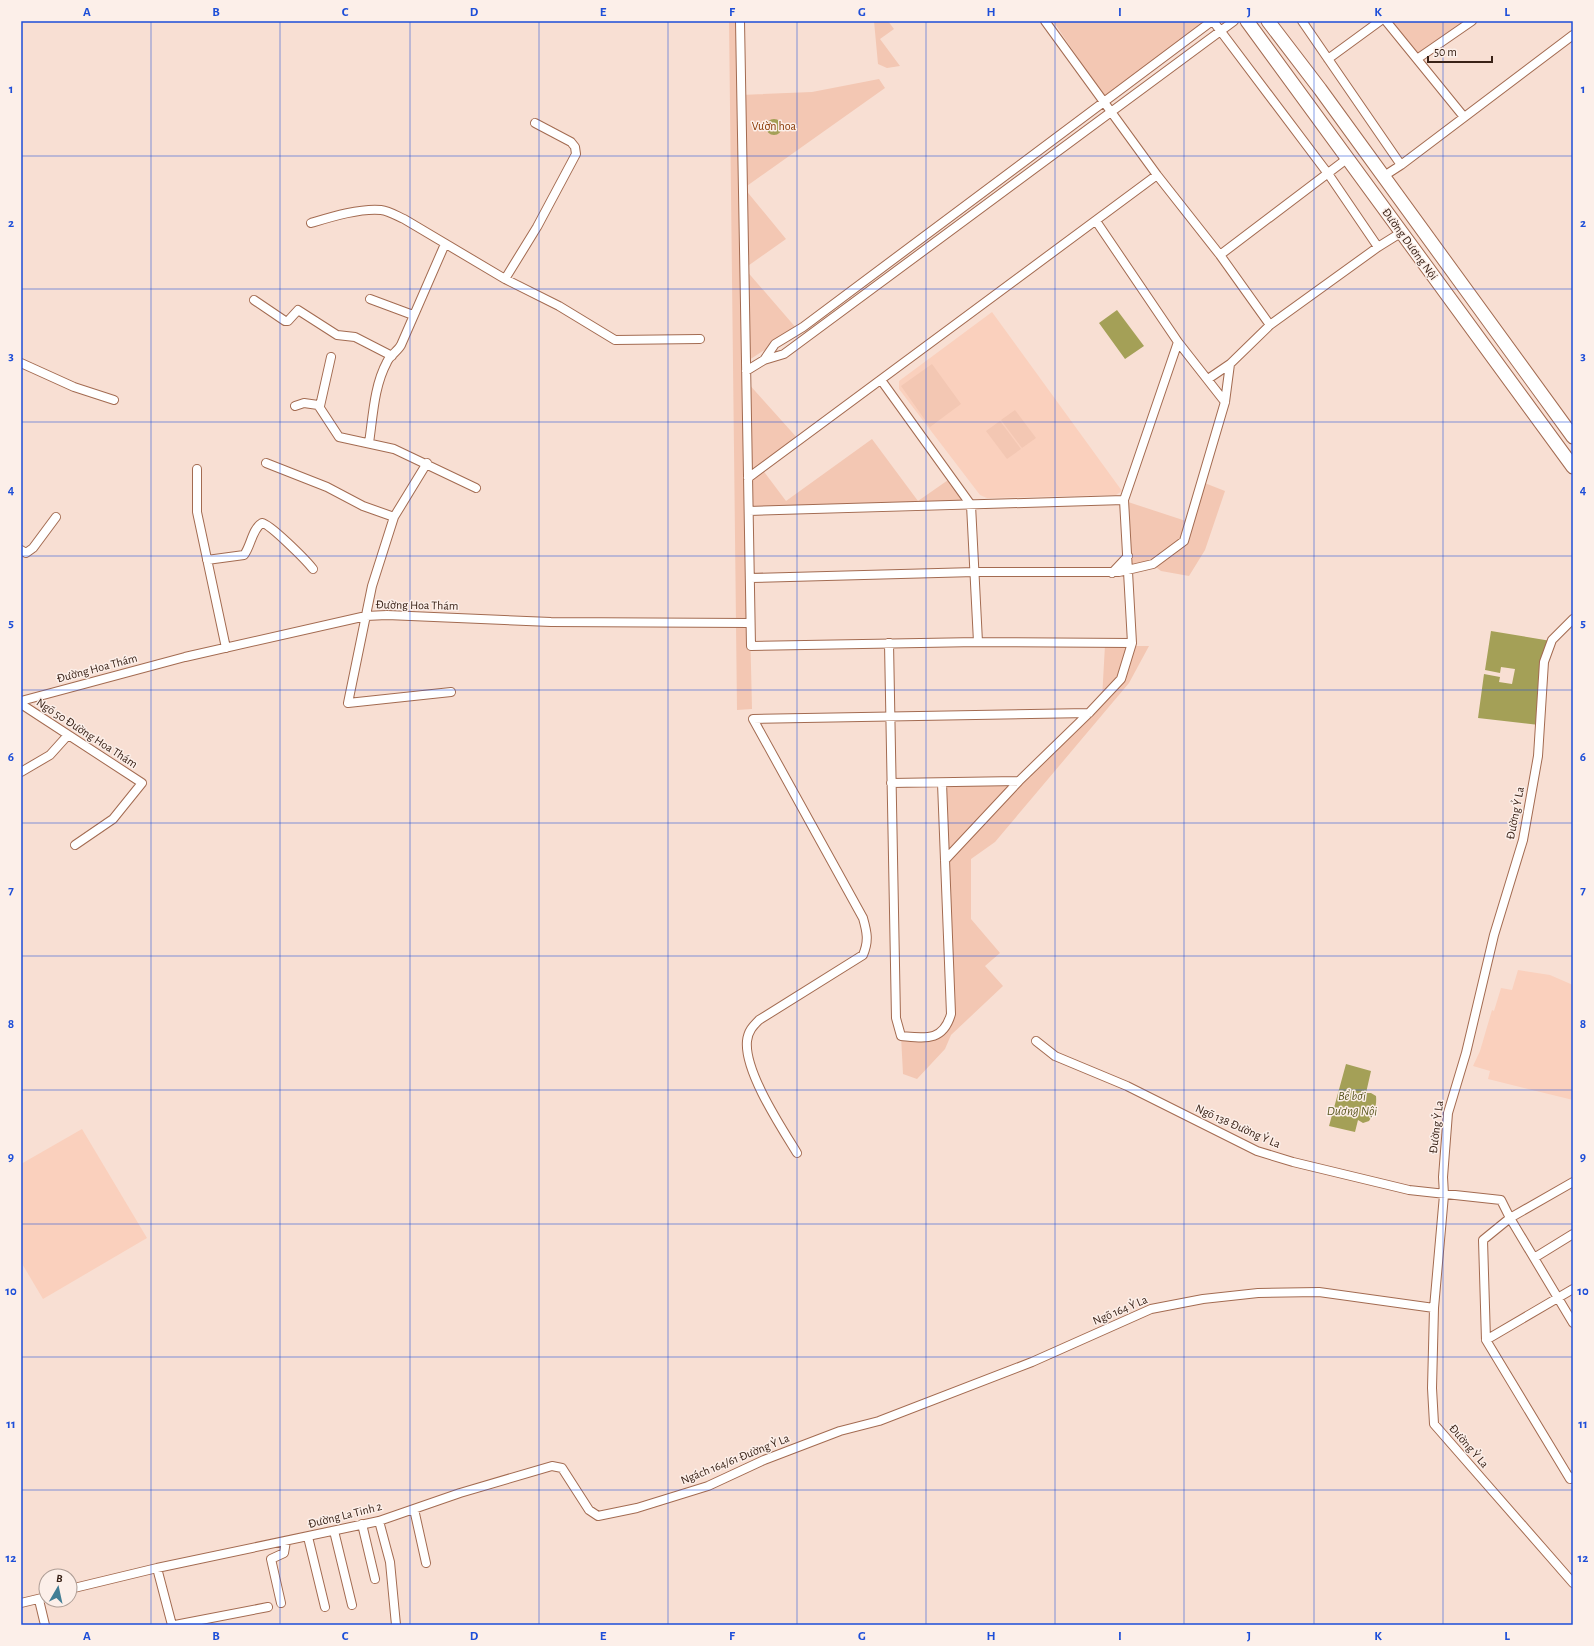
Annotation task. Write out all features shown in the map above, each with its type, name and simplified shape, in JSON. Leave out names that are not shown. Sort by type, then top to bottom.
[{"type":"main road","name":"Đường Dương Nội","points":[[1247,21],[1573,467]]},
{"type":"main road","name":"Đường Dương Nội","points":[[1268,21],[1384,176],[1573,437]]},
{"type":"street","points":[[740,21],[751,646],[978,642],[1132,643]]},
{"type":"street","points":[[1045,21],[1105,102],[1110,112],[1220,255],[1270,325]]},
{"type":"street","points":[[764,360],[775,344],[802,327],[1212,21],[1328,174],[1378,247]]},
{"type":"street","points":[[746,371],[764,360],[784,354],[1234,21]]},
{"type":"street","points":[[1302,21],[1401,165]]},
{"type":"street","points":[[1328,59],[1380,21]]},
{"type":"street","points":[[1386,21],[1464,117]]},
{"type":"street","points":[[1417,59],[1472,21]]},
{"type":"street","points":[[1384,176],[1401,165],[1573,35]]},
{"type":"street","points":[[505,279],[537,227],[576,154],[575,147],[571,142],[535,123]]},
{"type":"street","points":[[1220,255],[1348,158]]},
{"type":"street","points":[[748,478],[1157,175]]},
{"type":"street","points":[[311,223],[336,216],[382,210],[404,219],[505,279],[559,306],[615,340],[700,339]]},
{"type":"street","points":[[1096,221],[1178,342],[1226,402]]},
{"type":"street","points":[[1208,380],[1230,364],[1270,325],[1378,247],[1402,232]]},
{"type":"street","points":[[368,443],[378,385],[387,361],[401,345],[445,244]]},
{"type":"street","points":[[370,299],[413,315]]},
{"type":"street","points":[[254,300],[285,321],[288,321],[296,311],[300,311],[337,335],[355,337],[392,356]]},
{"type":"street","points":[[945,860],[1019,781],[1089,713],[1121,679],[1132,643],[1124,500],[1178,342]]},
{"type":"street","points":[[330,357],[320,406],[337,436],[394,449],[427,463],[476,488]]},
{"type":"street","points":[[21,363],[67,384],[114,400]]},
{"type":"street","points":[[750,578],[975,572],[1129,572],[1153,564],[1184,541],[1226,402],[1230,364]]},
{"type":"street","points":[[881,380],[971,505],[978,642]]},
{"type":"street","points":[[294,406],[307,403],[320,406]]},
{"type":"street","points":[[266,463],[327,487],[363,506],[394,517]]},
{"type":"street","points":[[427,463],[394,517],[372,586],[348,703],[451,692]]},
{"type":"street","points":[[197,469],[197,512],[226,648]]},
{"type":"street","points":[[749,511],[1124,500]]},
{"type":"street","points":[[21,550],[26,553],[33,548],[56,517]]},
{"type":"street","points":[[207,560],[244,555],[248,550],[258,526],[262,523],[269,526],[285,542],[303,556],[312,569]]},
{"type":"street","points":[[1112,572],[1128,556]]},
{"type":"street","name":"Đường Hoa Thám","points":[[21,701],[185,657],[366,616],[387,615],[551,622],[750,623]]},
{"type":"street","name":"Đường Ỷ La","points":[[1573,619],[1552,640],[1544,662],[1538,756],[1523,840],[1494,935],[1466,1053],[1448,1113],[1443,1177],[1444,1195],[1434,1308],[1432,1388],[1434,1424],[1573,1583]]},
{"type":"street","points":[[889,643],[896,1018],[901,1036],[930,1038],[948,1026],[951,1014],[942,783]]},
{"type":"street","name":"Ngõ 50 Đường Hoa Thám","points":[[21,704],[142,783],[113,819],[75,845]]},
{"type":"street","points":[[797,1153],[760,1087],[750,1060],[747,1042],[749,1030],[759,1020],[863,955],[868,945],[868,933],[863,918],[753,718],[1089,713]]},
{"type":"street","points":[[21,772],[45,759],[68,735]]},
{"type":"street","points":[[891,783],[1019,781]]},
{"type":"street","name":"Ngõ 138 Đường Ỷ La","points":[[1036,1041],[1055,1056],[1127,1086],[1258,1151],[1293,1162],[1395,1187],[1444,1195],[1501,1200],[1510,1218]]},
{"type":"street","points":[[1573,1182],[1510,1218],[1483,1240],[1486,1340],[1570,1479],[1573,1477]]},
{"type":"street","points":[[1510,1218],[1573,1323]]},
{"type":"street","points":[[1534,1258],[1573,1234]]},
{"type":"street","points":[[1486,1340],[1573,1289]]},
{"type":"street","name":"Ngõ 164 Ỷ La","points":[[879,1422],[1032,1362],[1151,1308],[1203,1299],[1258,1293],[1318,1292],[1434,1308]]},
{"type":"street","name":"Ngách 164/61 Đường Ỷ La","points":[[598,1516],[637,1508],[708,1486],[785,1452],[840,1431],[879,1422]]},
{"type":"street","name":"Đường La Tinh 2","points":[[78,1587],[157,1568],[379,1521],[460,1493],[552,1466],[562,1468],[589,1510],[598,1516]]},
{"type":"street","points":[[414,1509],[426,1563]]},
{"type":"street","points":[[379,1521],[390,1562],[396,1625]]},
{"type":"street","points":[[362,1524],[375,1579]]},
{"type":"street","points":[[334,1531],[352,1605]]},
{"type":"street","points":[[308,1536],[325,1607]]},
{"type":"street","points":[[281,1603],[271,1559],[284,1553],[286,1541]]},
{"type":"street","points":[[157,1568],[172,1625]]},
{"type":"street","points":[[21,1603],[38,1600]]},
{"type":"street","points":[[175,1625],[268,1607]]},
{"type":"street","points":[[43,1608],[45,1625]]},
{"type":"shaded area","points":[[992,312],[1122,491],[1116,495],[987,498],[980,495],[899,389],[899,381]]},
{"type":"shaded area","points":[[1518,970],[1550,975],[1573,985],[1573,1100],[1488,1079],[1490,1071],[1473,1066],[1480,1051],[1492,1010],[1494,1011],[1501,988],[1512,990]]},
{"type":"shaded area","points":[[82,1129],[147,1238],[43,1299],[21,1262],[21,1164]]},
{"type":"green space","name":"Vườn hoa","points":[[729,21],[739,21],[741,95],[812,92],[879,79],[885,88],[744,188],[750,623],[736,622]]},
{"type":"green space","points":[[874,21],[888,21],[894,29],[880,39],[900,66],[887,68],[878,64]]},
{"type":"green space","points":[[1053,21],[1207,21],[1105,98]]},
{"type":"green space","points":[[1387,21],[1470,21],[1418,57]]},
{"type":"green space","points":[[744,188],[786,239],[745,268]]},
{"type":"green space","points":[[745,269],[797,329],[746,362]]},
{"type":"green space","points":[[932,364],[961,404],[930,427],[901,386]]},
{"type":"green space","points":[[747,382],[799,440],[749,476]]},
{"type":"green space","points":[[1015,410],[1036,438],[1022,448],[1001,420]]},
{"type":"green space","points":[[1000,421],[1021,449],[1007,459],[986,431]]},
{"type":"green space","points":[[872,439],[918,501],[951,478],[970,504],[749,510],[749,479],[762,469],[786,501]]},
{"type":"green space","points":[[1202,482],[1225,491],[1205,550],[1189,576],[1161,571],[1153,565],[1185,541]]},
{"type":"green space","points":[[1125,501],[1189,522],[1184,540],[1152,564],[1129,571]]},
{"type":"green space","points":[[736,624],[750,624],[752,709],[737,710]]},
{"type":"green space","points":[[1131,644],[1121,678],[1102,699],[1105,645]]},
{"type":"green space","points":[[1134,646],[1149,646],[1129,683],[995,842],[971,859],[971,919],[1000,953],[985,966],[1003,986],[951,1035],[945,1049],[917,1079],[903,1074],[901,1036],[930,1041],[950,1028],[954,1013],[948,861],[1121,679]]},
{"type":"green space","points":[[1018,781],[945,859],[942,784]]},
{"type":"water","points":[[774,119],[780,121],[782,127],[780,133],[774,135],[768,133],[766,127],[768,121]]},
{"type":"water","points":[[1117,310],[1144,346],[1125,359],[1099,323]]},
{"type":"water","points":[[1491,631],[1551,641],[1539,725],[1478,718],[1484,674],[1500,677],[1499,682],[1512,684],[1515,669],[1501,667],[1500,673],[1485,670]]},
{"type":"water","name":"Bể bơi Dương Nội","points":[[1346,1064],[1371,1071],[1366,1093],[1371,1093],[1376,1096],[1376,1106],[1371,1118],[1369,1121],[1363,1123],[1358,1120],[1355,1132],[1329,1126]]}]
